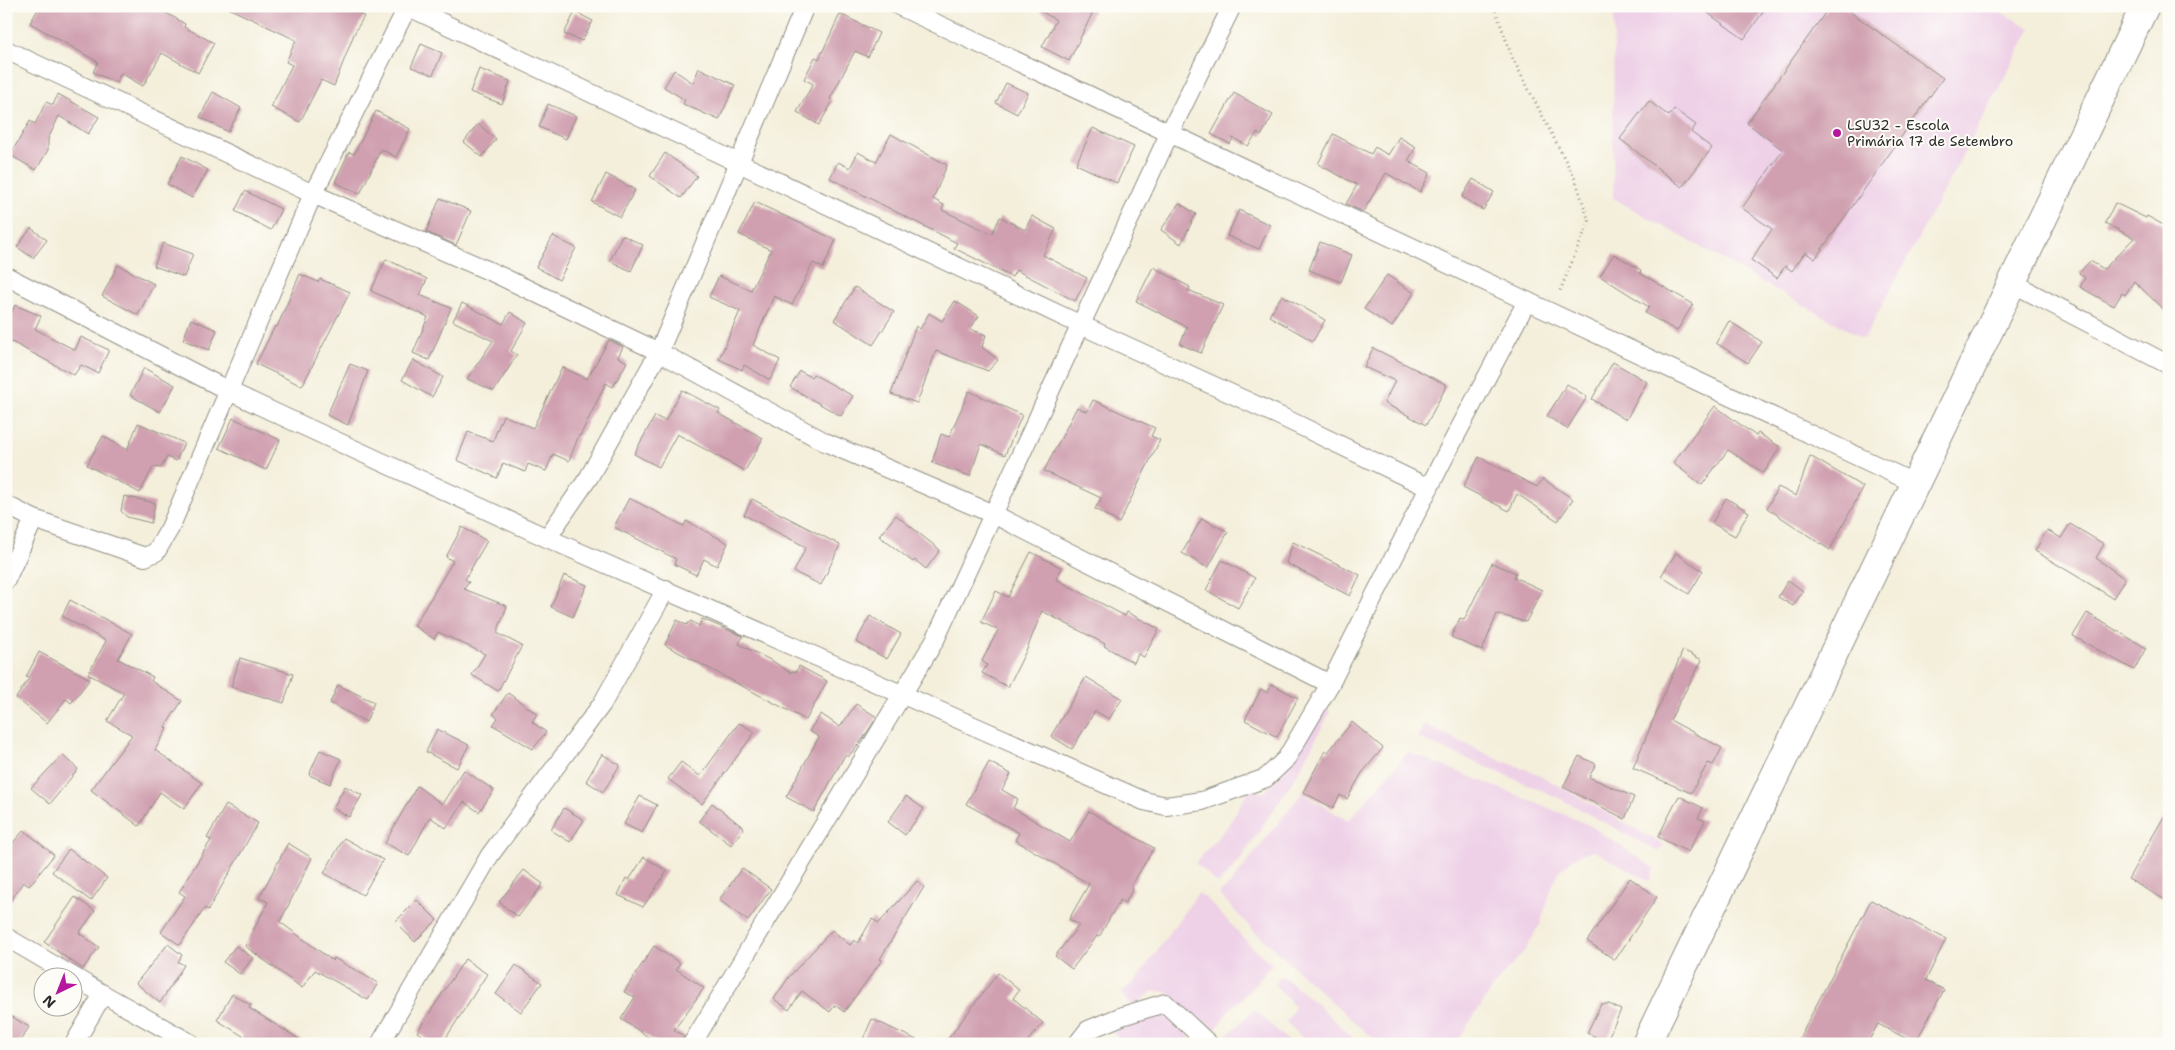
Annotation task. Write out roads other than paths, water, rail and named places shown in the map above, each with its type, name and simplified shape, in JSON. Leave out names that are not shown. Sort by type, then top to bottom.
[{"type":"main road","points":[[1646,1044],[2146,6]]},
{"type":"street","points":[[6,504],[34,519],[144,557],[156,552],[170,528],[313,194],[408,6],[1081,325],[1276,414],[1429,488]]},
{"type":"street","points":[[547,538],[589,477],[659,352],[805,6]]},
{"type":"street","points":[[899,6],[1916,484]]},
{"type":"street","points":[[692,1044],[935,640],[1169,134],[1232,6]]},
{"type":"street","points":[[6,50],[313,194],[496,274],[659,352],[825,442],[994,514],[1330,684]]},
{"type":"street","points":[[6,276],[229,391],[547,538],[903,693],[1144,801],[1166,806],[1202,802],[1266,778],[1286,759],[1330,684],[1429,488],[1527,301]]},
{"type":"street","points":[[2012,283],[2169,365]]},
{"type":"street","points":[[6,580],[34,519]]},
{"type":"street","points":[[380,1044],[490,856],[602,704],[666,589]]},
{"type":"street","points":[[6,937],[192,1044]]},
{"type":"street","points":[[74,1044],[103,994]]},
{"type":"street","points":[[1077,1044],[1088,1030],[1122,1016],[1165,1003],[1209,1044]]},
{"type":"place","name":"LSU32 - Escola Primária 17 de Setembro","points":[[1837,133]]}]
